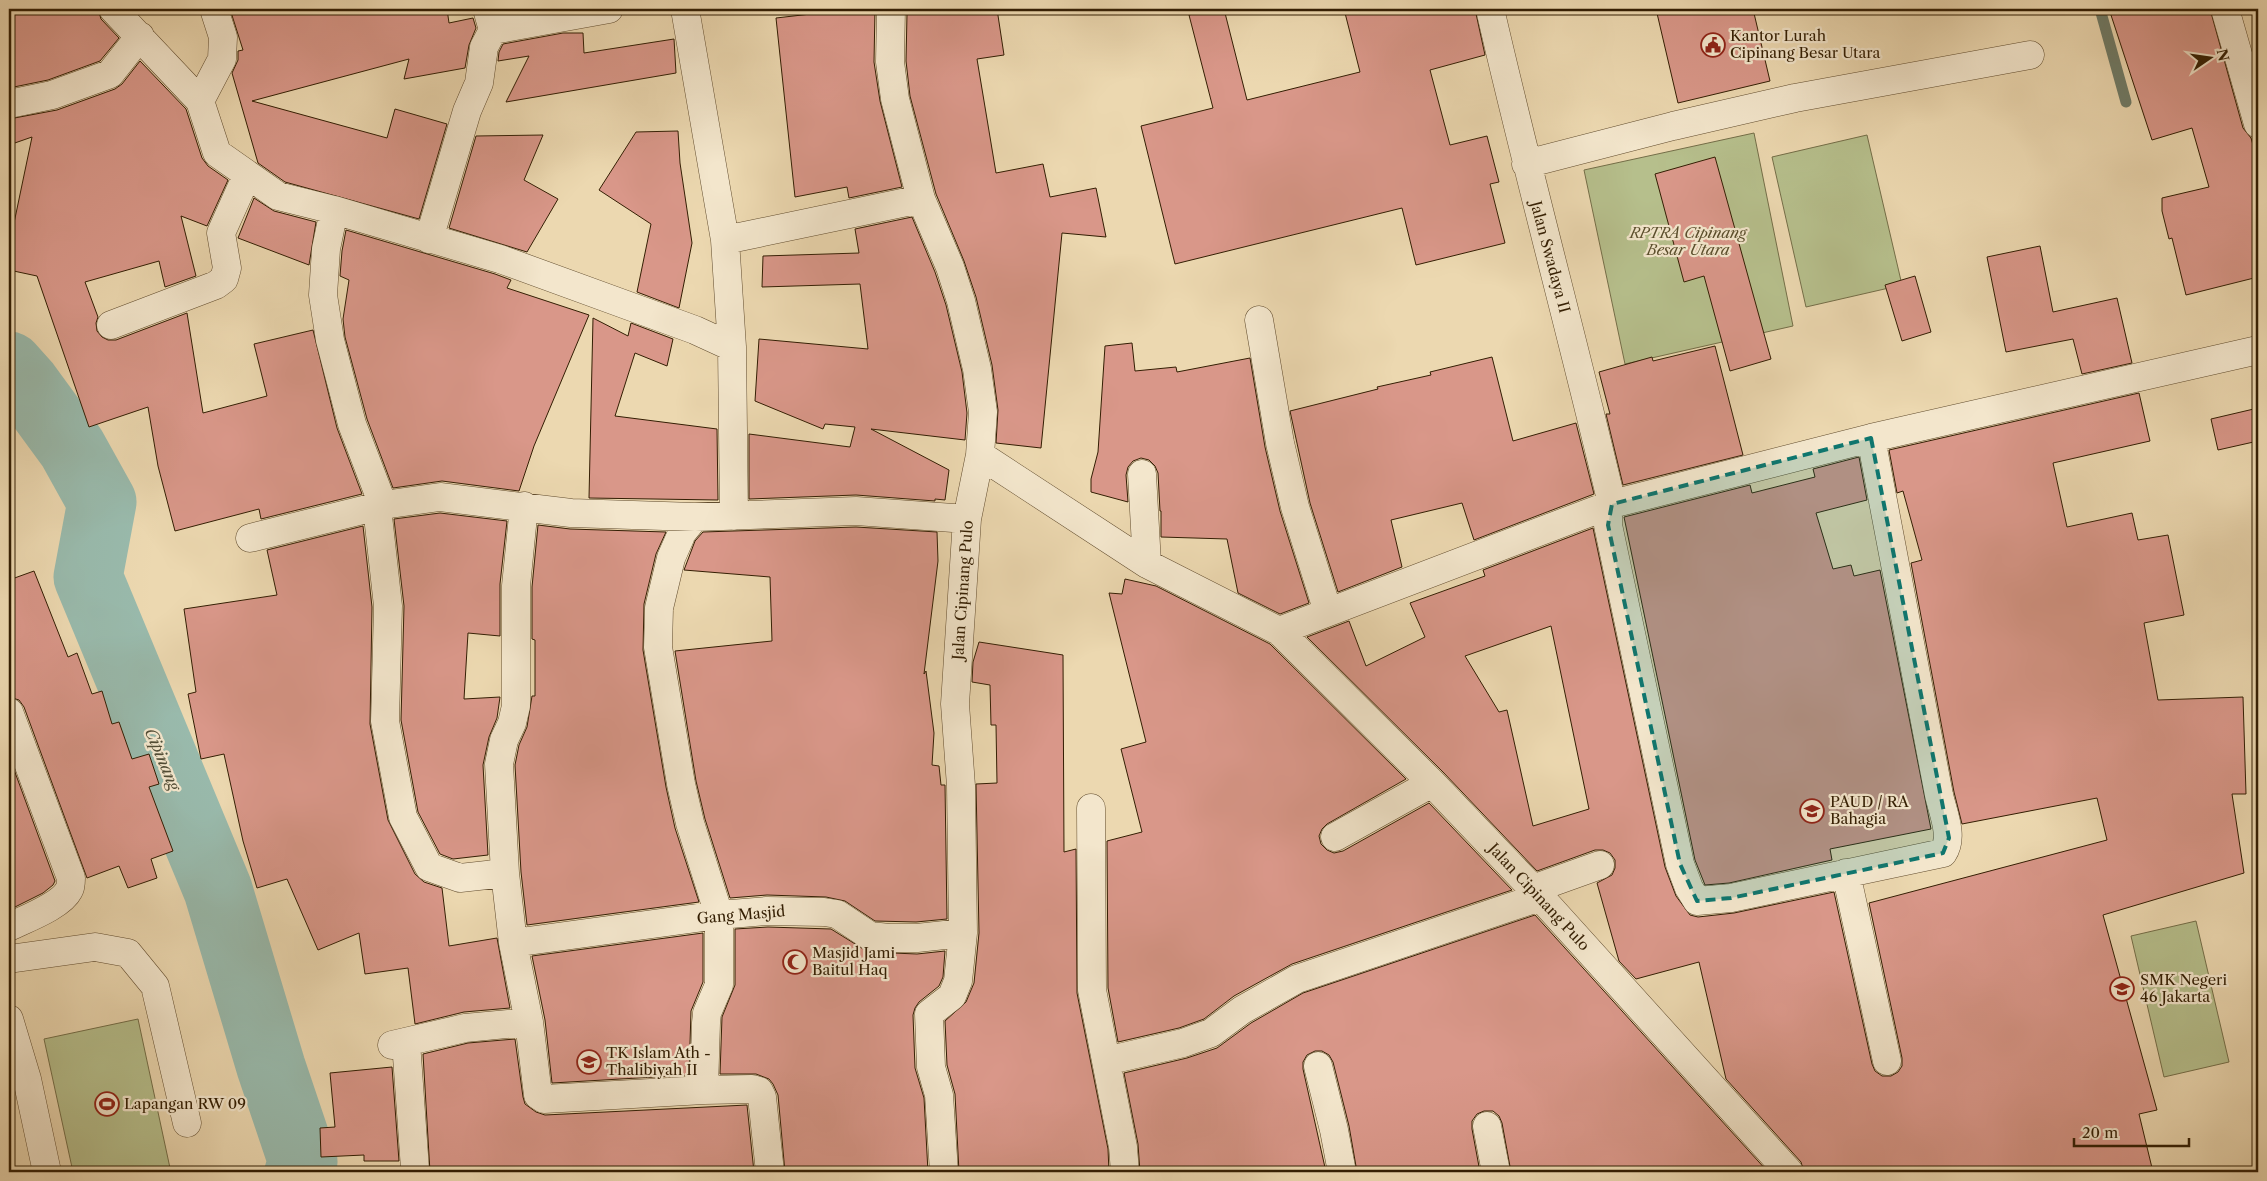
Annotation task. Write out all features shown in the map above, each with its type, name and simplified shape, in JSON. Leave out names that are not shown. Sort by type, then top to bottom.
[{"type":"street","points":[[113,9],[200,101],[217,153],[278,196],[334,210],[519,266],[695,330],[732,347]]},
{"type":"street","points":[[200,101],[222,59],[223,37],[214,9]]},
{"type":"street","points":[[429,239],[467,111],[479,83],[490,19],[609,9]]},
{"type":"street","points":[[685,9],[725,240],[732,347],[734,516]]},
{"type":"street","name":"Jalan Cipinang Pulo","points":[[891,9],[890,62],[895,99],[922,199],[950,267],[969,333],[983,412],[980,455],[967,520],[956,704],[961,786],[963,933],[958,981],[952,996],[930,1014],[930,1067],[939,1095],[944,1172]]},
{"type":"street","name":"Jalan Swadaya II","points":[[1490,9],[1526,164],[1612,504]]},
{"type":"street","points":[[2225,9],[2258,124]]},
{"type":"street","points":[[9,104],[52,95],[110,74],[140,36]]},
{"type":"street","points":[[1526,164],[1673,126],[1796,98],[2030,55]]},
{"type":"street","points":[[111,325],[216,285],[224,279],[226,268],[221,233],[247,175]]},
{"type":"street","points":[[725,240],[922,199]]},
{"type":"street","points":[[334,210],[326,249],[323,294],[330,340],[352,424],[380,506],[388,606],[385,722],[403,817],[428,867],[460,878],[505,873]]},
{"type":"street","points":[[1260,320],[1280,443],[1295,508],[1328,612]]},
{"type":"street","points":[[1279,632],[1612,504],[1872,438],[2258,350]]},
{"type":"street","points":[[1612,504],[1608,513],[1608,525],[1680,864],[1689,888],[1697,901],[1723,898],[1943,853],[1949,838],[1937,785],[1872,438]]},
{"type":"street","name":"Jalan Cipinang Pulo","points":[[980,455],[1147,564],[1279,632],[1432,783],[1537,893],[1789,1172]]},
{"type":"street","points":[[1142,474],[1147,564]]},
{"type":"street","points":[[250,538],[380,506],[440,497],[571,513],[695,517],[856,510],[967,520]]},
{"type":"street","points":[[524,506],[516,586],[516,706],[512,724],[504,740],[499,764],[505,873],[513,943],[529,1022],[540,1097],[544,1099],[752,1089],[758,1091],[762,1097],[770,1172]]},
{"type":"street","points":[[695,517],[682,533],[671,558],[659,608],[658,647],[681,784],[690,823],[719,915],[719,985],[716,996],[707,1013],[704,1090]]},
{"type":"street","points":[[9,712],[71,878],[70,889],[62,898],[47,908],[9,927]]},
{"type":"street","points":[[1335,837],[1432,783]]},
{"type":"street","points":[[1091,808],[1092,990],[1123,1147],[1125,1172]]},
{"type":"street","points":[[1106,1062],[1183,1043],[1211,1033],[1242,1010],[1297,979],[1537,893],[1600,865]]},
{"type":"street","points":[[1846,873],[1887,1061]]},
{"type":"street","name":"Gang Masjid","points":[[513,943],[558,939],[719,915],[767,910],[838,914],[870,936],[917,938],[963,933]]},
{"type":"street","points":[[9,959],[95,947],[128,953],[155,986],[187,1122]]},
{"type":"street","points":[[9,1019],[27,1079],[47,1172]]},
{"type":"street","points":[[415,1169],[399,1044],[465,1028],[529,1022]]},
{"type":"street","points":[[1318,1066],[1342,1172]]},
{"type":"street","points":[[1487,1126],[1496,1172]]},
{"type":"highlighted area","points":[[1871,438],[1949,838],[1943,853],[1731,898],[1697,901],[1680,864],[1608,525],[1612,504]]},
{"type":"green space","name":"RPTRA Cipinang Besar Utara","points":[[1754,133],[1793,326],[1625,364],[1584,170]]},
{"type":"green space","points":[[1867,135],[1902,285],[1806,307],[1772,157]]},
{"type":"green space","points":[[2196,921],[2229,1062],[2164,1077],[2131,936]]},
{"type":"green space","name":"Lapangan RW 09","points":[[138,1019],[170,1168],[151,1172],[73,1172],[44,1039]]},
{"type":"building","points":[[9,9],[98,9],[101,19],[119,38],[100,61],[48,80],[9,88]]},
{"type":"building","points":[[230,9],[447,9],[449,23],[473,18],[476,28],[469,45],[465,68],[404,79],[409,59],[252,101],[387,138],[395,109],[447,124],[419,219],[285,182],[258,163],[232,73],[238,60],[238,51],[243,50]]},
{"type":"building","points":[[828,9],[875,9],[874,62],[880,101],[902,187],[849,198],[847,187],[795,197],[776,18],[828,12]]},
{"type":"building","points":[[954,9],[997,9],[1004,55],[977,59],[996,173],[1043,164],[1050,197],[1096,188],[1106,237],[1062,233],[1041,448],[996,443],[998,410],[992,365],[976,297],[964,261],[936,194],[910,96],[906,61],[907,14]]},
{"type":"building","points":[[1213,9],[1224,9],[1247,100],[1360,72],[1344,9],[1475,9],[1485,55],[1430,70],[1450,145],[1487,136],[1499,182],[1490,184],[1505,243],[1416,265],[1402,208],[1175,264],[1141,126],[1213,108],[1189,15]]},
{"type":"building","name":"Kantor Lurah Cipinang Besar Utara","points":[[1656,9],[1753,9],[1770,81],[1678,103]]},
{"type":"building","points":[[2109,9],[2210,9],[2243,128],[2251,138],[2258,162],[2258,277],[2186,295],[2172,238],[2169,239],[2162,211],[2162,198],[2209,187],[2192,128],[2152,140]]},
{"type":"building","points":[[563,33],[583,33],[584,53],[674,39],[676,73],[506,102],[529,56],[498,61],[499,52],[503,44]]},
{"type":"building","points":[[140,61],[186,109],[202,158],[208,166],[228,180],[207,226],[181,216],[196,276],[165,287],[159,261],[85,282],[98,317],[96,323],[97,331],[108,340],[116,340],[187,313],[203,413],[267,396],[254,344],[313,330],[337,428],[362,494],[261,519],[259,509],[175,531],[158,466],[148,407],[89,427],[37,276],[9,270],[9,247],[32,137],[9,145],[9,119],[57,110],[115,89],[122,84]]},
{"type":"building","points":[[678,131],[680,163],[692,243],[679,308],[637,292],[651,224],[599,190],[636,132]]},
{"type":"building","points":[[543,135],[524,180],[558,199],[527,252],[449,228],[476,136]]},
{"type":"building","points":[[1715,157],[1771,359],[1730,371],[1704,276],[1684,282],[1655,174]]},
{"type":"building","points":[[254,198],[274,211],[316,222],[309,265],[238,238]]},
{"type":"building","points":[[912,217],[935,272],[946,305],[962,372],[967,413],[965,440],[871,429],[949,470],[945,500],[935,499],[935,501],[856,495],[749,499],[749,434],[850,447],[855,427],[825,424],[823,429],[755,401],[759,339],[868,349],[860,284],[762,287],[763,256],[859,253],[855,229]]},
{"type":"building","points":[[346,230],[495,274],[511,280],[507,288],[589,315],[534,446],[519,491],[442,481],[393,488],[367,419],[345,337],[343,319],[349,280],[340,276]]},
{"type":"building","points":[[2040,246],[2053,312],[2117,298],[2132,363],[2082,374],[2073,339],[2006,352],[1987,257]]},
{"type":"building","points":[[1915,276],[1931,332],[1902,341],[1885,285]]},
{"type":"building","points":[[593,318],[628,336],[631,323],[673,339],[667,366],[635,353],[615,416],[717,429],[718,500],[589,498]]},
{"type":"building","points":[[1132,343],[1135,371],[1176,367],[1177,372],[1250,358],[1265,447],[1280,511],[1309,603],[1280,614],[1238,593],[1227,539],[1161,537],[1158,473],[1155,466],[1149,460],[1141,458],[1133,461],[1128,467],[1126,475],[1128,502],[1091,492],[1091,479],[1098,452],[1105,346]]},
{"type":"building","points":[[1715,346],[1743,455],[1623,485],[1606,414],[1610,414],[1599,372],[1652,357],[1653,361]]},
{"type":"building","points":[[1492,357],[1513,441],[1576,423],[1594,494],[1474,540],[1462,503],[1391,520],[1402,567],[1338,592],[1310,503],[1290,411],[1378,389],[1377,387],[1431,375],[1430,372]]},
{"type":"building","points":[[2139,393],[2150,441],[2053,463],[2067,527],[2132,513],[2138,540],[2168,535],[2184,615],[2144,623],[2158,700],[2243,697],[2246,794],[2232,794],[2244,873],[2103,915],[2157,1110],[2139,1114],[2153,1172],[1804,1172],[1801,1162],[1726,1079],[1699,962],[1636,979],[1619,961],[1597,883],[1612,875],[1615,868],[1615,860],[1610,853],[1603,850],[1595,850],[1537,871],[1443,772],[1307,637],[1349,621],[1366,666],[1425,637],[1410,603],[1485,576],[1483,570],[1593,528],[1665,867],[1676,896],[1690,915],[1698,917],[1734,913],[1834,892],[1872,1064],[1875,1071],[1882,1076],[1891,1076],[1898,1072],[1902,1066],[1902,1058],[1869,903],[2107,840],[2097,798],[1962,824],[1954,792],[1911,563],[1922,560],[1903,491],[1897,493],[1889,450]],"holes":[[[1551,626],[1589,809],[1533,826],[1507,710],[1499,712],[1465,656]]]},
{"type":"building","points":[[2258,408],[2258,441],[2218,450],[2211,419]]},
{"type":"building","points":[[1859,457],[1867,500],[1816,513],[1833,569],[1851,565],[1854,576],[1880,570],[1931,829],[1830,849],[1832,860],[1729,883],[1705,885],[1695,860],[1624,517],[1750,485],[1752,493],[1815,477],[1813,469]]},
{"type":"building","points":[[440,513],[507,521],[500,584],[500,636],[468,633],[464,699],[500,697],[497,718],[489,737],[483,765],[488,855],[453,859],[440,854],[418,812],[401,720],[404,606],[394,519]]},
{"type":"building","points":[[538,525],[570,529],[666,532],[656,554],[644,604],[643,650],[666,787],[675,828],[699,902],[527,925],[521,872],[515,765],[519,745],[527,727],[532,696],[535,696],[535,640],[532,639],[532,587]]},
{"type":"building","points":[[363,526],[372,607],[370,724],[388,820],[415,874],[424,882],[442,888],[449,946],[497,938],[510,1008],[464,1012],[415,1024],[408,968],[365,974],[359,933],[318,950],[287,879],[257,888],[243,841],[224,754],[201,759],[188,694],[196,692],[184,609],[277,595],[267,550]]},
{"type":"building","points":[[856,527],[937,532],[938,561],[924,674],[926,671],[934,733],[932,765],[939,766],[941,785],[945,785],[947,919],[916,922],[875,921],[845,901],[826,897],[767,895],[730,898],[705,819],[696,781],[675,651],[772,641],[770,577],[684,570],[695,541],[703,532]]},
{"type":"building","points":[[34,571],[68,657],[77,653],[92,694],[102,691],[112,724],[119,722],[132,759],[149,754],[159,784],[149,787],[173,851],[151,859],[157,878],[128,888],[119,866],[87,878],[24,707],[19,700],[9,697],[9,580]]},
{"type":"building","points":[[1125,579],[1156,586],[1270,644],[1406,779],[1327,824],[1319,836],[1321,844],[1327,850],[1334,853],[1343,851],[1429,803],[1512,890],[1292,964],[1234,996],[1204,1019],[1179,1028],[1118,1042],[1108,988],[1107,841],[1142,832],[1121,749],[1146,742],[1109,593],[1122,594]]},
{"type":"building","points":[[979,642],[1063,655],[1064,852],[1076,849],[1077,993],[1108,1149],[1109,1172],[959,1172],[955,1094],[947,1065],[945,1021],[966,1002],[974,983],[979,933],[976,784],[997,783],[996,725],[991,725],[990,685],[972,682],[973,662]]},
{"type":"building","points":[[9,756],[55,881],[43,893],[9,910]]},
{"type":"building","points":[[1535,915],[1768,1172],[1511,1172],[1499,1116],[1493,1111],[1484,1111],[1477,1114],[1472,1121],[1480,1172],[1357,1172],[1349,1126],[1333,1062],[1329,1055],[1322,1051],[1315,1051],[1307,1055],[1303,1062],[1303,1069],[1326,1172],[1224,1172],[1225,1169],[1140,1172],[1138,1144],[1124,1073],[1187,1058],[1217,1048],[1251,1023],[1303,993]]},
{"type":"building","points":[[768,927],[831,929],[868,952],[917,954],[945,951],[943,977],[939,986],[919,1002],[913,1015],[915,1068],[924,1098],[928,1172],[785,1172],[778,1095],[773,1084],[769,1079],[756,1074],[720,1074],[722,1017],[735,985],[735,929]]},
{"type":"building","points":[[703,933],[703,982],[691,1011],[689,1075],[552,1083],[545,1020],[532,956]]},
{"type":"building","points":[[515,1039],[525,1104],[536,1112],[545,1115],[747,1105],[754,1172],[430,1172],[423,1054],[468,1043]]},
{"type":"building","points":[[392,1067],[399,1161],[364,1161],[364,1155],[321,1157],[320,1128],[335,1127],[330,1073]]},
{"type":"waterway","points":[[2100,9],[2126,102]]},
{"type":"waterway","name":"Cipinang","points":[[9,366],[26,385],[72,448],[102,502],[88,577],[218,890],[271,1067],[303,1162],[299,1172]]},
{"type":"place","name":"Kantor Lurah Cipinang Besar Utara","points":[[1713,45]]},
{"type":"place","name":"PAUD / RA Bahagia","points":[[1812,811]]},
{"type":"place","name":"Masjid Jami Baitul Haq","points":[[795,962]]},
{"type":"place","name":"SMK Negeri 46 Jakarta","points":[[2122,989]]},
{"type":"place","name":"TK Islam Ath - Thalibiyah II","points":[[589,1062]]},
{"type":"place","name":"Lapangan RW 09","points":[[107,1104]]}]
